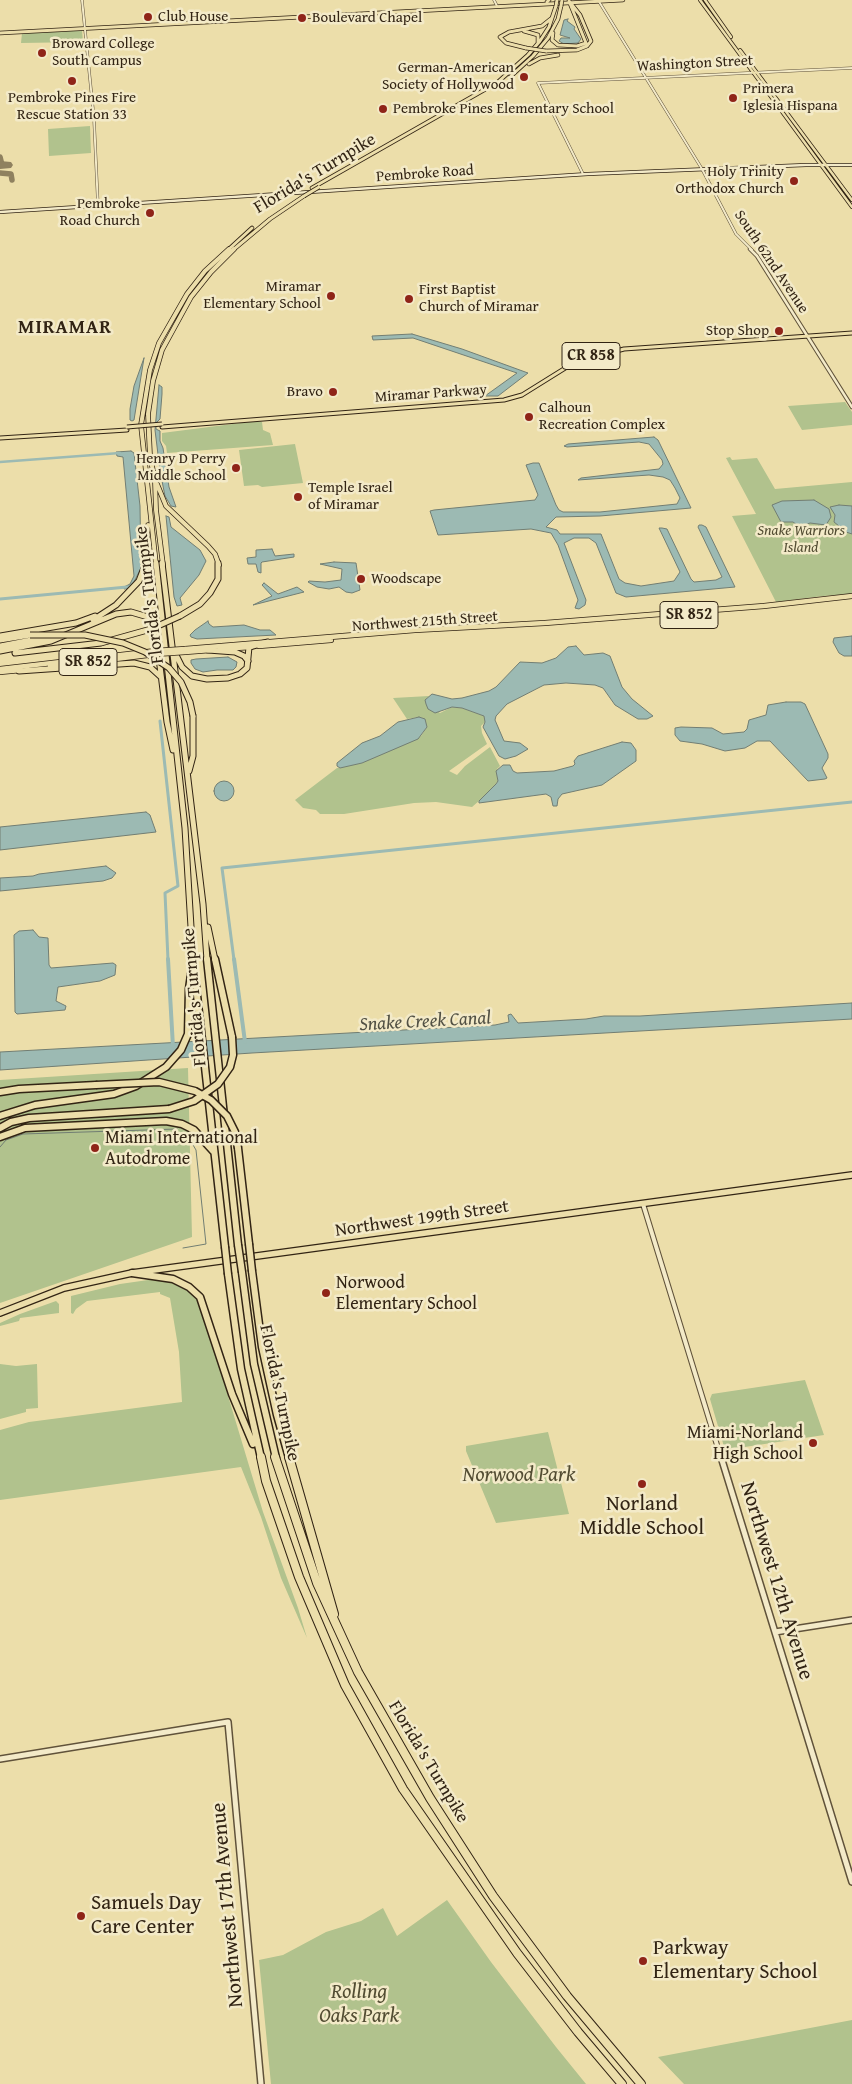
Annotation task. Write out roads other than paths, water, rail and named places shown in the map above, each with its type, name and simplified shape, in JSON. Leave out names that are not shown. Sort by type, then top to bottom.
[{"type":"highway","name":"Florida's Turnpike","points":[[562,0],[555,26],[541,48],[515,73],[477,99],[304,196],[260,226],[228,255],[198,287],[173,327],[160,357],[150,400],[148,435],[151,470],[155,481],[156,510],[203,904],[214,1038],[238,1246],[254,1364],[275,1456],[305,1551],[340,1635],[386,1724],[430,1798],[484,1882],[567,1996],[641,2084]]},
{"type":"highway","points":[[0,32],[497,6],[548,1],[570,3],[590,0]]},
{"type":"highway","points":[[86,27],[136,26],[623,0]]},
{"type":"highway","name":"Florida's Turnpike","points":[[556,3],[554,17],[547,31],[537,45],[508,75],[486,90],[297,197],[245,233],[216,261],[183,300],[164,333],[148,375],[142,415],[142,438],[178,763],[193,958],[228,1274],[241,1369],[261,1462],[281,1527],[309,1605],[345,1685],[380,1751],[430,1830],[517,1953],[622,2084]]},
{"type":"highway","points":[[555,26],[551,38],[553,42],[563,46],[580,46],[587,41],[570,3]]},
{"type":"highway","points":[[554,17],[542,26],[509,32],[500,37],[506,43],[527,48],[567,51],[587,46],[591,41],[580,15],[570,3]]},
{"type":"highway","points":[[390,12],[413,9]]},
{"type":"highway","points":[[354,14],[360,12]]},
{"type":"highway","points":[[547,50],[570,50],[588,44],[589,41],[577,20]]},
{"type":"highway","points":[[166,24],[186,21]]},
{"type":"highway","points":[[136,26],[153,23]]},
{"type":"highway","points":[[515,73],[540,58],[574,53],[588,48],[593,41],[586,29]]},
{"type":"highway","points":[[527,48],[508,43],[503,40],[502,36],[513,32],[531,33],[539,37],[537,45]]},
{"type":"highway","points":[[0,653],[94,644],[120,639],[151,629],[180,616],[200,604],[210,593],[218,578],[218,565],[210,548],[166,506],[155,481]]},
{"type":"highway","points":[[0,646],[49,636],[91,621],[116,605],[130,592],[138,581],[146,562],[149,513]]},
{"type":"highway","points":[[0,636],[86,620],[108,609],[130,592]]},
{"type":"highway","points":[[0,653],[51,641],[112,615],[135,613],[148,617],[155,624],[169,737],[178,763]]},
{"type":"highway","points":[[0,640],[30,635],[61,634],[86,636],[116,641],[145,652],[169,668],[181,682],[190,702],[193,716],[192,756],[188,775]]},
{"type":"highway","points":[[172,649],[185,671],[201,679],[237,676],[247,668],[249,647],[268,642]]},
{"type":"highway","points":[[208,650],[235,652],[244,656],[248,661]]},
{"type":"highway","points":[[19,670],[134,663],[152,668],[162,679]]},
{"type":"highway","points":[[0,1128],[12,1122],[30,1118],[169,1109],[194,1101],[218,1084],[230,1067],[233,1055],[232,1037],[203,904]]},
{"type":"highway","points":[[0,1116],[35,1105],[114,1094],[148,1080],[173,1061],[187,1038],[189,989],[193,958]]},
{"type":"highway","points":[[0,1092],[19,1089],[159,1082],[195,1090],[211,1100],[227,1116],[235,1132],[238,1148],[262,1347],[276,1415],[340,1635]]},
{"type":"highway","points":[[0,1137],[25,1128],[166,1120],[182,1124],[194,1130],[215,1153]]},
{"type":"highway","points":[[132,1273],[172,1279],[189,1286],[200,1298],[232,1394],[261,1462]]},
{"type":"main road","points":[[700,0],[791,124],[852,200]]},
{"type":"main road","points":[[705,0],[797,126],[852,207]]},
{"type":"main road","points":[[737,50],[742,52]]},
{"type":"main road","points":[[771,97],[777,100]]},
{"type":"main road","points":[[791,124],[797,126]]},
{"type":"main road","points":[[733,168],[760,164]]},
{"type":"main road","name":"Pembroke Road","points":[[23,210],[460,183],[505,178],[760,164],[852,164]]},
{"type":"main road","name":"Pembroke Road","points":[[191,200],[642,170],[823,164]]},
{"type":"main road","points":[[610,173],[642,170]]},
{"type":"main road","points":[[409,186],[430,183]]},
{"type":"main road","points":[[844,196],[852,200]]},
{"type":"main road","name":"Pembroke Road","points":[[23,210],[163,202]]},
{"type":"main road","points":[[0,211],[23,210]]},
{"type":"main road","name":"Miramar Parkway","points":[[162,426],[504,400],[522,395],[566,366],[605,352],[639,347],[852,332]]},
{"type":"main road","name":"Miramar Parkway","points":[[0,437],[127,429],[508,397],[520,394],[563,365],[603,351],[644,344],[806,335]]},
{"type":"main road","points":[[718,341],[733,338]]},
{"type":"main road","name":"Northwest 215th Street","points":[[0,671],[268,642],[764,606],[830,597],[852,598]]},
{"type":"main road","name":"Northwest 215th Street","points":[[185,650],[249,647],[455,630],[577,624],[852,598]]},
{"type":"main road","name":"Northwest 215th Street","points":[[0,671],[156,653]]},
{"type":"main road","name":"Northwest 199th Street","points":[[0,1313],[64,1288],[132,1273],[852,1175]]},
{"type":"street","points":[[82,0],[94,119],[98,206]]},
{"type":"street","points":[[494,0],[497,6]]},
{"type":"street","name":"South 62nd Avenue","points":[[598,1],[702,168],[736,234],[757,256],[852,407]]},
{"type":"street","name":"Washington Street","points":[[582,174],[538,83],[852,68]]},
{"type":"street","name":"Northwest 12th Avenue","points":[[643,1204],[852,1882]]},
{"type":"street","points":[[775,1632],[852,1620]]},
{"type":"street","points":[[0,1759],[228,1722]]},
{"type":"street","name":"Northwest 17th Avenue","points":[[228,1722],[262,2084]]},
{"type":"water","points":[[568,19],[567,21],[575,27],[574,29],[581,39],[578,43],[564,44],[559,41],[561,38],[570,38],[560,35],[564,20]]},
{"type":"water","points":[[412,334],[462,349],[528,373],[498,396],[485,396],[517,373],[413,338],[373,340],[372,336]]},
{"type":"water","points":[[144,358],[134,420],[132,421],[130,420],[130,409],[134,386]]},
{"type":"water","points":[[159,385],[162,387],[162,394],[160,419],[156,423],[156,429],[160,431],[160,441],[163,448],[169,487],[176,507],[171,506],[165,496],[160,471],[155,430]]},
{"type":"water","points":[[654,437],[658,440],[691,508],[600,516],[556,517],[546,527],[557,530],[560,534],[601,534],[619,579],[625,583],[641,586],[674,581],[680,572],[659,528],[667,529],[694,582],[716,580],[722,577],[698,527],[702,525],[706,527],[735,587],[626,597],[616,593],[596,543],[589,538],[574,538],[564,543],[586,600],[585,605],[579,609],[575,608],[578,600],[558,545],[551,533],[531,529],[438,535],[430,511],[535,500],[538,495],[526,465],[533,463],[539,463],[556,505],[563,512],[600,512],[677,504],[680,498],[675,488],[670,480],[663,477],[649,475],[578,480],[581,478],[659,469],[663,464],[662,460],[649,444],[639,442],[564,446],[568,444]]},
{"type":"water","points":[[131,451],[134,453],[140,506],[141,568],[131,588],[124,589],[124,587],[130,584],[134,576],[123,457],[117,456],[116,452]]},
{"type":"water","points":[[814,500],[829,509],[831,517],[826,525],[810,523],[800,527],[793,522],[781,522],[772,505],[782,501]]},
{"type":"water","points":[[839,505],[852,506],[852,534],[843,531],[832,533],[827,529],[828,527],[835,528],[839,526],[834,522],[835,515],[830,507]]},
{"type":"water","points":[[166,516],[169,517],[171,527],[200,550],[206,561],[199,575],[180,598],[182,605],[177,606],[174,597]]},
{"type":"water","points":[[272,549],[275,556],[294,554],[294,557],[262,562],[261,573],[258,572],[256,564],[248,564],[247,558],[256,557],[256,550]]},
{"type":"water","points":[[334,562],[356,563],[360,590],[352,593],[346,592],[339,587],[329,589],[317,587],[308,582],[341,580],[342,569],[320,564]]},
{"type":"water","points":[[264,583],[278,594],[297,587],[304,592],[253,605],[272,596],[262,585]]},
{"type":"water","points":[[208,621],[213,627],[244,625],[260,630],[270,630],[276,635],[197,639],[191,637],[190,635],[195,630]]},
{"type":"water","points":[[852,636],[852,656],[844,656],[839,653],[833,642],[834,638]]},
{"type":"water","points":[[576,646],[584,655],[603,653],[610,656],[622,687],[632,699],[653,716],[647,719],[638,719],[615,705],[603,688],[595,685],[566,683],[544,685],[507,704],[496,716],[495,720],[504,741],[520,743],[528,749],[516,756],[505,759],[499,756],[483,727],[485,722],[484,716],[462,708],[452,707],[435,713],[428,709],[425,700],[432,694],[452,699],[489,691],[496,687],[520,662],[542,663],[556,658],[568,647]]},
{"type":"water","points":[[228,657],[237,662],[233,670],[203,672],[195,669],[191,663],[191,660],[196,659]]},
{"type":"water","points":[[801,702],[805,704],[828,754],[828,758],[822,768],[827,778],[808,781],[770,741],[757,741],[745,748],[725,751],[702,744],[680,741],[675,735],[675,728],[681,727],[712,728],[723,734],[744,732],[747,729],[749,720],[766,715],[768,705]]},
{"type":"water","points":[[419,717],[425,719],[427,727],[418,739],[362,763],[340,768],[337,766],[337,763],[362,743],[380,736],[398,722]]},
{"type":"water","points":[[622,742],[631,743],[636,750],[636,761],[602,785],[562,794],[558,799],[557,806],[553,806],[551,797],[546,794],[479,803],[498,781],[496,771],[503,765],[510,765],[513,771],[517,773],[554,771],[573,766],[578,756]]},
{"type":"water","points":[[220,781],[228,781],[234,787],[234,795],[228,801],[220,801],[214,795],[214,787]]},
{"type":"water","points":[[146,812],[150,815],[156,832],[0,850],[0,827]]},
{"type":"water","points":[[106,866],[116,873],[112,878],[103,881],[0,891],[0,878],[33,876]]},
{"type":"water","points":[[33,930],[39,937],[48,938],[49,965],[51,968],[113,963],[116,965],[115,975],[100,981],[58,987],[56,1001],[66,1006],[65,1010],[17,1014],[15,1012],[14,935],[19,931]]},
{"type":"water","name":"Snake Creek Canal","points":[[852,1003],[852,1019],[252,1053],[0,1070],[0,1052],[495,1025],[509,1022],[508,1015],[511,1014],[518,1023],[586,1019],[604,1016],[640,1016]]},
{"type":"waterway","points":[[0,462],[120,453]]},
{"type":"waterway","points":[[0,599],[127,587]]},
{"type":"waterway","points":[[160,721],[178,886],[165,893],[168,960]]},
{"type":"waterway","points":[[234,960],[222,868],[852,802]]},
{"type":"waterway","points":[[168,959],[173,1047]]},
{"type":"waterway","points":[[234,959],[245,1042]]},
{"type":"waterway","points":[[0,1147],[6,1140],[23,1134],[177,1129]]},
{"type":"waterway","points":[[183,1248],[206,1244],[196,1150],[186,1133]]},
{"type":"place","name":"Club House","points":[[148,17]]},
{"type":"place","name":"Boulevard Chapel","points":[[302,18]]},
{"type":"place","name":"Broward College South Campus","points":[[42,53]]},
{"type":"place","name":"German-American Society of Hollywood","points":[[524,77]]},
{"type":"place","name":"Pembroke Pines Fire Rescue Station 33","points":[[72,81]]},
{"type":"place","name":"Primera Iglesia Hispana","points":[[733,98]]},
{"type":"place","name":"Pembroke Pines Elementary School","points":[[383,109]]},
{"type":"place","name":"Holy Trinity Orthodox Church","points":[[794,181]]},
{"type":"place","name":"Pembroke Road Church","points":[[150,213]]},
{"type":"place","name":"Miramar Elementary School","points":[[331,296]]},
{"type":"place","name":"First Baptist Church of Miramar","points":[[409,299]]},
{"type":"place","name":"Stop Shop","points":[[779,331]]},
{"type":"place","name":"Bravo","points":[[333,392]]},
{"type":"place","name":"Calhoun Recreation Complex","points":[[529,417]]},
{"type":"place","name":"Henry D Perry Middle School","points":[[236,468]]},
{"type":"place","name":"Temple Israel of Miramar","points":[[298,497]]},
{"type":"place","name":"Woodscape","points":[[361,579]]},
{"type":"place","name":"Miami International Autodrome","points":[[95,1148]]},
{"type":"place","name":"Norwood Elementary School","points":[[326,1293]]},
{"type":"place","name":"Miami-Norland High School","points":[[813,1443]]},
{"type":"place","name":"Norland Middle School","points":[[642,1484]]},
{"type":"place","name":"Samuels Day Care Center","points":[[81,1916]]},
{"type":"place","name":"Parkway Elementary School","points":[[643,1961]]},
{"type":"district","name":"MIRAMAR","points":[[65,328]]},
{"type":"park label","name":"Snake Warriors Island","points":[[801,540]]},
{"type":"park label","name":"Norwood Park","points":[[519,1476]]},
{"type":"park label","name":"Rolling Oaks Park","points":[[359,2005]]}]
